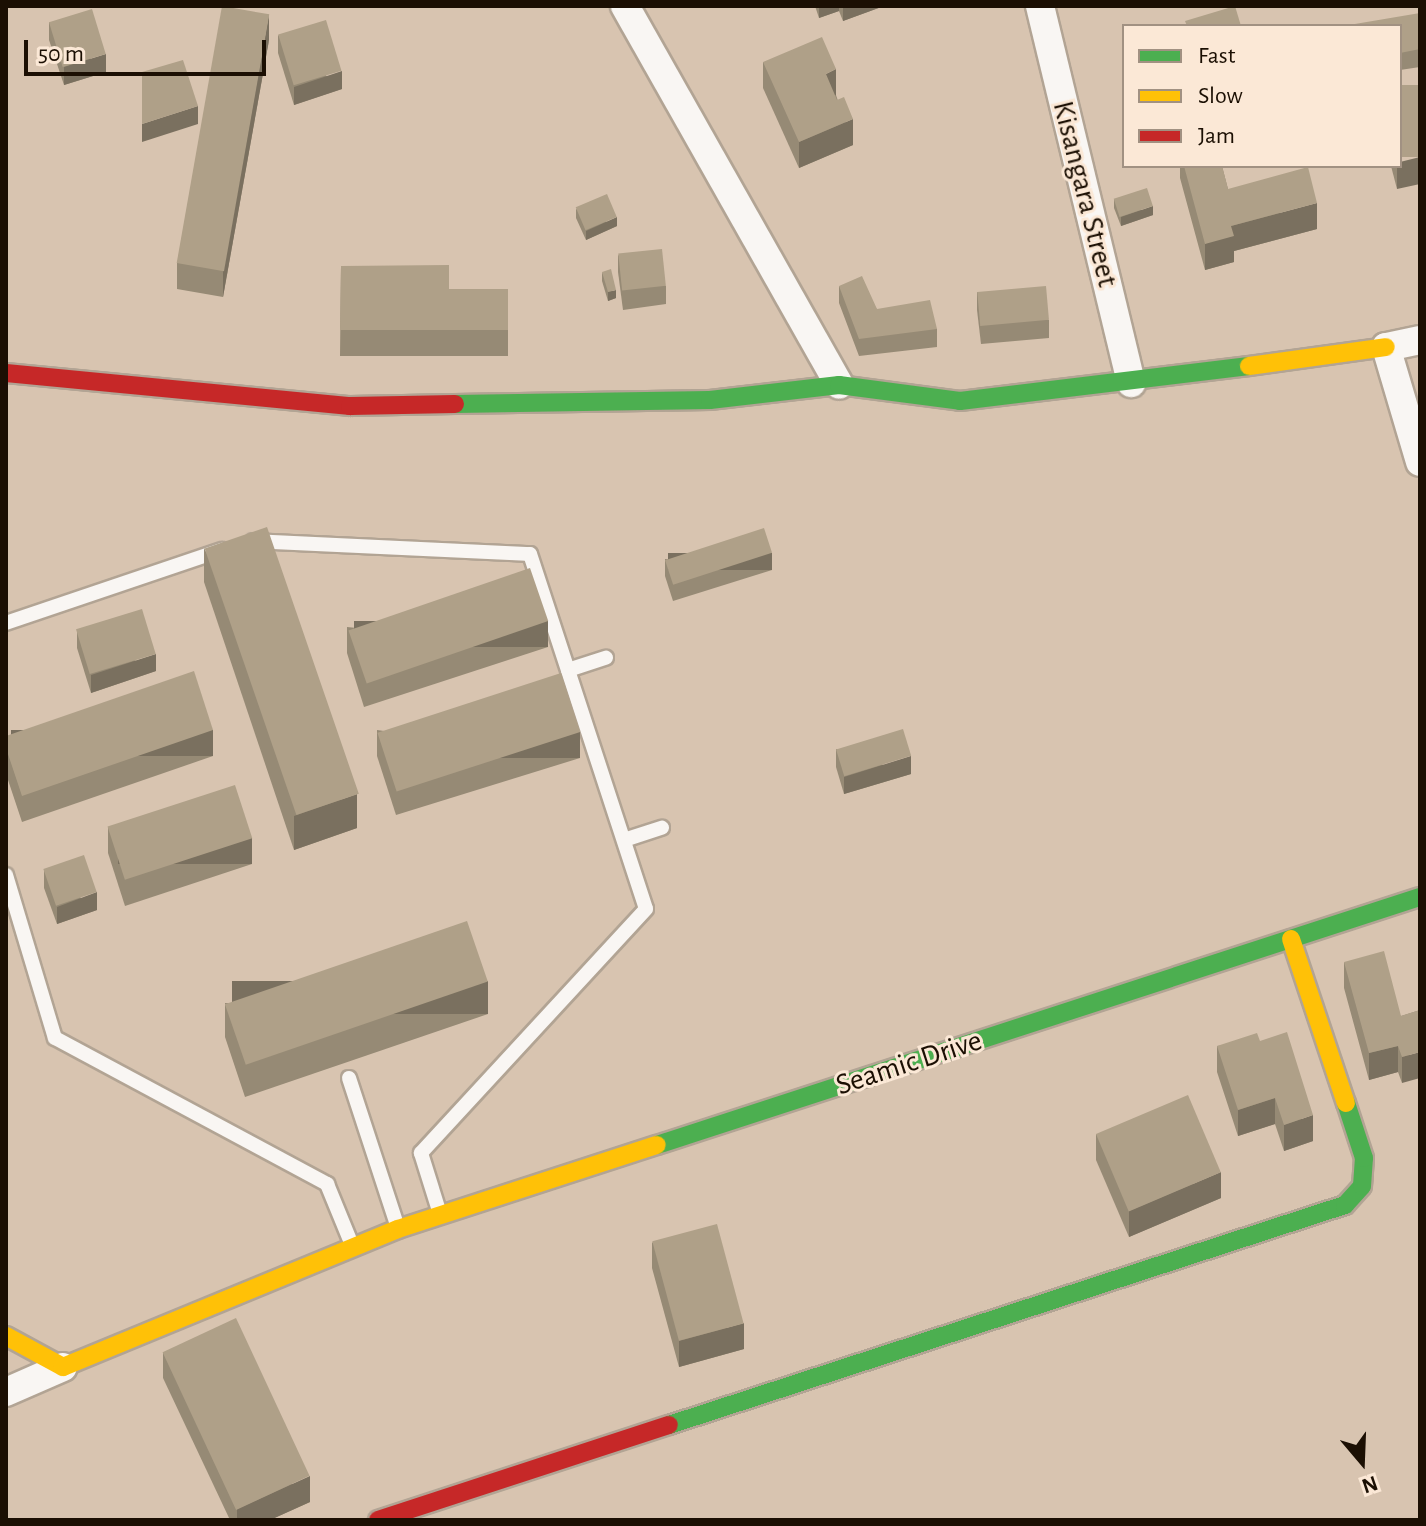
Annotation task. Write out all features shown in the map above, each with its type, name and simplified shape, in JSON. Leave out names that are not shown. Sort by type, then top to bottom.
[{"type":"street","points":[[625,6],[839,385]]},
{"type":"street","name":"Kisangara Street","points":[[1040,6],[1131,383]]},
{"type":"street","points":[[6,373],[350,406],[710,400],[839,385],[960,401],[1131,383],[1420,340]]},
{"type":"street","points":[[1386,347],[1420,462]]},
{"type":"street","name":"Seamic Drive","points":[[63,1367],[352,1245],[398,1229],[1420,897]]},
{"type":"street","points":[[378,1520],[1345,1205],[1362,1186],[1364,1158],[1291,939]]},
{"type":"street","points":[[6,1336],[63,1367]]},
{"type":"street","points":[[6,1392],[63,1367]]},
{"type":"lane","points":[[6,623],[251,540],[530,554],[646,909],[421,1153],[440,1216]]},
{"type":"lane","points":[[568,670],[606,658]]},
{"type":"lane","points":[[624,840],[662,828]]},
{"type":"lane","points":[[6,875],[55,1038],[327,1184],[352,1245]]},
{"type":"lane","points":[[349,1078],[398,1229]]},
{"type":"building","points":[[222,6],[269,14],[224,271],[177,263]]},
{"type":"building","points":[[1235,6],[1240,24],[1186,24],[1185,21]]},
{"type":"building","points":[[92,9],[106,54],[63,67],[49,22]]},
{"type":"building","points":[[1420,13],[1420,49],[1402,53],[1402,24],[1355,24]]},
{"type":"building","points":[[326,20],[341,71],[294,85],[278,35]]},
{"type":"building","points":[[822,37],[836,69],[826,74],[837,100],[844,97],[853,119],[799,142],[763,62]]},
{"type":"building","points":[[183,60],[198,106],[142,124],[142,72]]},
{"type":"building","points":[[1402,85],[1420,85],[1420,157],[1402,157]]},
{"type":"building","points":[[1185,168],[1223,168],[1228,189],[1308,168],[1317,203],[1231,226],[1234,236],[1205,244]]},
{"type":"building","points":[[1147,188],[1153,206],[1120,217],[1114,199]]},
{"type":"building","points":[[607,194],[617,217],[585,230],[576,207]]},
{"type":"building","points":[[662,249],[666,286],[622,290],[618,254]]},
{"type":"building","points":[[449,265],[449,289],[508,289],[508,330],[340,330],[341,266]]},
{"type":"building","points":[[611,269],[616,290],[608,292],[602,272]]},
{"type":"building","points":[[862,276],[877,309],[930,300],[937,329],[859,339],[839,286]]},
{"type":"building","points":[[1046,286],[1049,320],[980,326],[977,292]]},
{"type":"building","points":[[267,527],[359,794],[296,815],[205,548]]},
{"type":"building","points":[[764,528],[772,553],[673,585],[665,560]]},
{"type":"building","points":[[530,568],[548,621],[367,683],[348,631]]},
{"type":"building","points":[[142,609],[156,654],[90,674],[76,629]]},
{"type":"building","points":[[194,671],[213,730],[22,796],[6,748],[6,736]]},
{"type":"building","points":[[561,673],[580,732],[397,792],[377,733]]},
{"type":"building","points":[[903,729],[911,756],[844,776],[836,749]]},
{"type":"building","points":[[235,785],[252,838],[125,880],[108,826]]},
{"type":"building","points":[[84,855],[97,892],[56,906],[43,869]]},
{"type":"building","points":[[467,921],[488,982],[246,1065],[225,1004]]},
{"type":"building","points":[[1384,951],[1401,1016],[1420,1010],[1420,1052],[1402,1057],[1398,1046],[1369,1053],[1344,962]]},
{"type":"building","points":[[1287,1032],[1313,1115],[1284,1125],[1275,1098],[1238,1110],[1217,1046],[1257,1033],[1260,1041]]},
{"type":"building","points":[[1188,1095],[1221,1172],[1129,1211],[1096,1134]]},
{"type":"building","points":[[717,1224],[744,1323],[679,1341],[652,1241]]},
{"type":"building","points":[[236,1318],[310,1476],[236,1510],[163,1352]]},
{"type":"traffic: fast","points":[[455,404],[710,400],[839,385],[960,401],[1249,366]]},
{"type":"traffic: fast","points":[[657,1145],[1420,897]]},
{"type":"traffic: fast","points":[[669,1425],[1345,1205],[1362,1186],[1364,1158],[1346,1103]]},
{"type":"traffic: slow","points":[[1249,366],[1386,347]]},
{"type":"traffic: slow","points":[[1291,939],[1346,1103]]},
{"type":"traffic: slow","points":[[6,1336],[63,1367],[398,1229],[657,1145]]},
{"type":"traffic: jam","points":[[6,373],[350,406],[455,404]]},
{"type":"traffic: jam","points":[[378,1520],[669,1425]]}]
